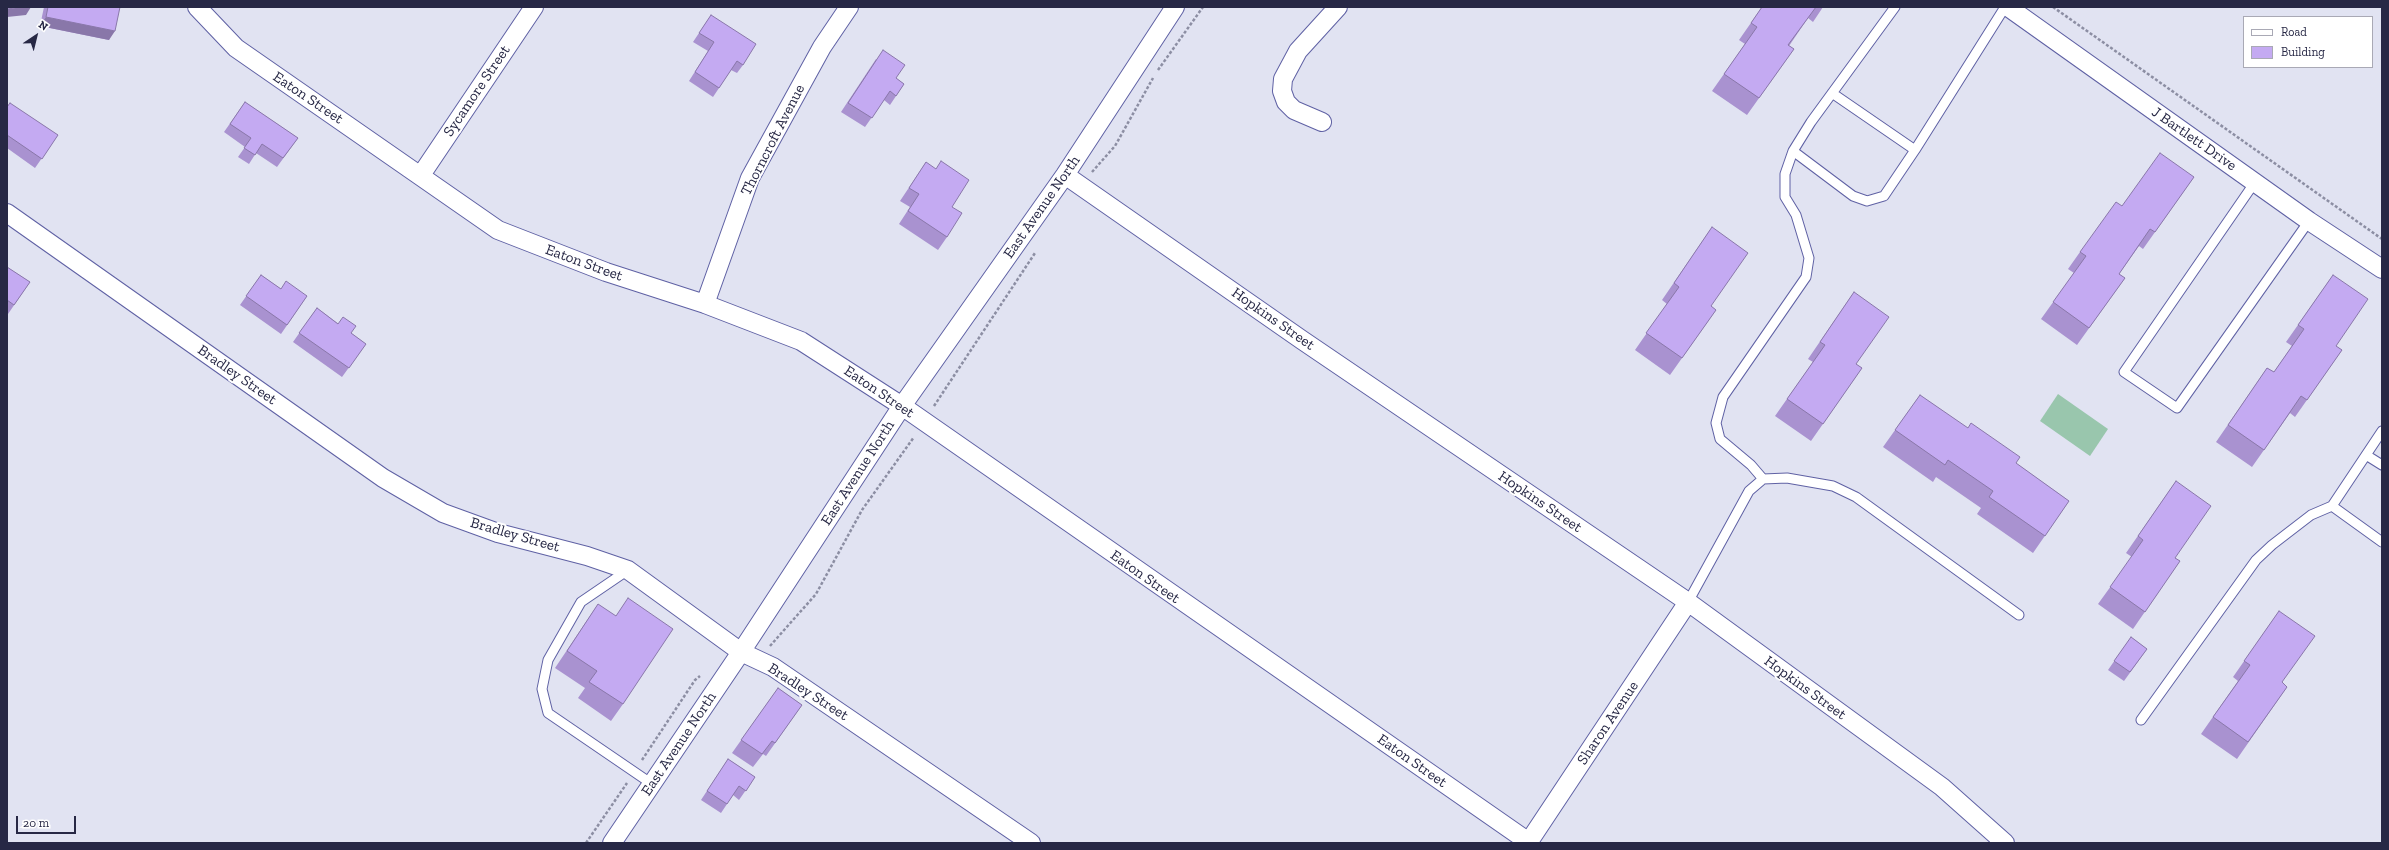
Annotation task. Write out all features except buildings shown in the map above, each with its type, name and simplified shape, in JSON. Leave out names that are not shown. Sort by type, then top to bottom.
[{"type":"street","name":"Eaton Street","points":[[198,7],[236,48],[421,175],[498,230],[606,272],[705,304],[801,341],[902,406],[1529,843]]},
{"type":"street","name":"Sycamore Street","points":[[421,175],[534,7]]},
{"type":"street","name":"Thorncroft Avenue","points":[[705,304],[750,178],[822,48],[849,7]]},
{"type":"street","name":"East Avenue North","points":[[612,843],[741,652],[902,406],[1065,175],[1175,7]]},
{"type":"street","points":[[1322,122],[1294,110],[1286,102],[1282,91],[1283,79],[1298,51],[1338,7]]},
{"type":"street","name":"J Bartlett Drive","points":[[2006,7],[2309,221],[2382,269]]},
{"type":"street","name":"Hopkins Street","points":[[1065,175],[1296,335],[1688,602],[1942,787],[2005,843]]},
{"type":"street","name":"Bradley Street","points":[[7,213],[396,486],[450,516],[498,533],[588,556],[628,570],[741,652],[773,667],[1031,843]]},
{"type":"street","name":"Sharon Avenue","points":[[1529,843],[1688,602]]},
{"type":"lane","points":[[1763,480],[1751,465],[1720,439],[1716,423],[1723,398],[1806,277],[1809,258],[1796,215],[1785,197],[1785,174],[1793,151],[1832,93],[1895,7]]},
{"type":"lane","points":[[1793,151],[1854,196],[1867,201],[1884,196],[2006,7]]},
{"type":"lane","points":[[1832,93],[1915,150]]},
{"type":"lane","points":[[2255,182],[2124,372],[2177,408],[2309,221]]},
{"type":"lane","points":[[2141,720],[2256,560],[2272,545],[2311,515],[2332,506],[2382,430]]},
{"type":"lane","points":[[2366,455],[2382,465]]},
{"type":"lane","points":[[1688,602],[1749,491],[1763,480],[1787,478],[1833,486],[1856,497],[2019,615]]},
{"type":"lane","points":[[2332,506],[2382,542]]},
{"type":"lane","points":[[628,570],[581,602],[548,660],[542,689],[548,713],[652,784]]},
{"type":"path","points":[[2053,7],[2382,239]]},
{"type":"green space","points":[[2058,394],[2108,429],[2090,456],[2040,421]]}]
